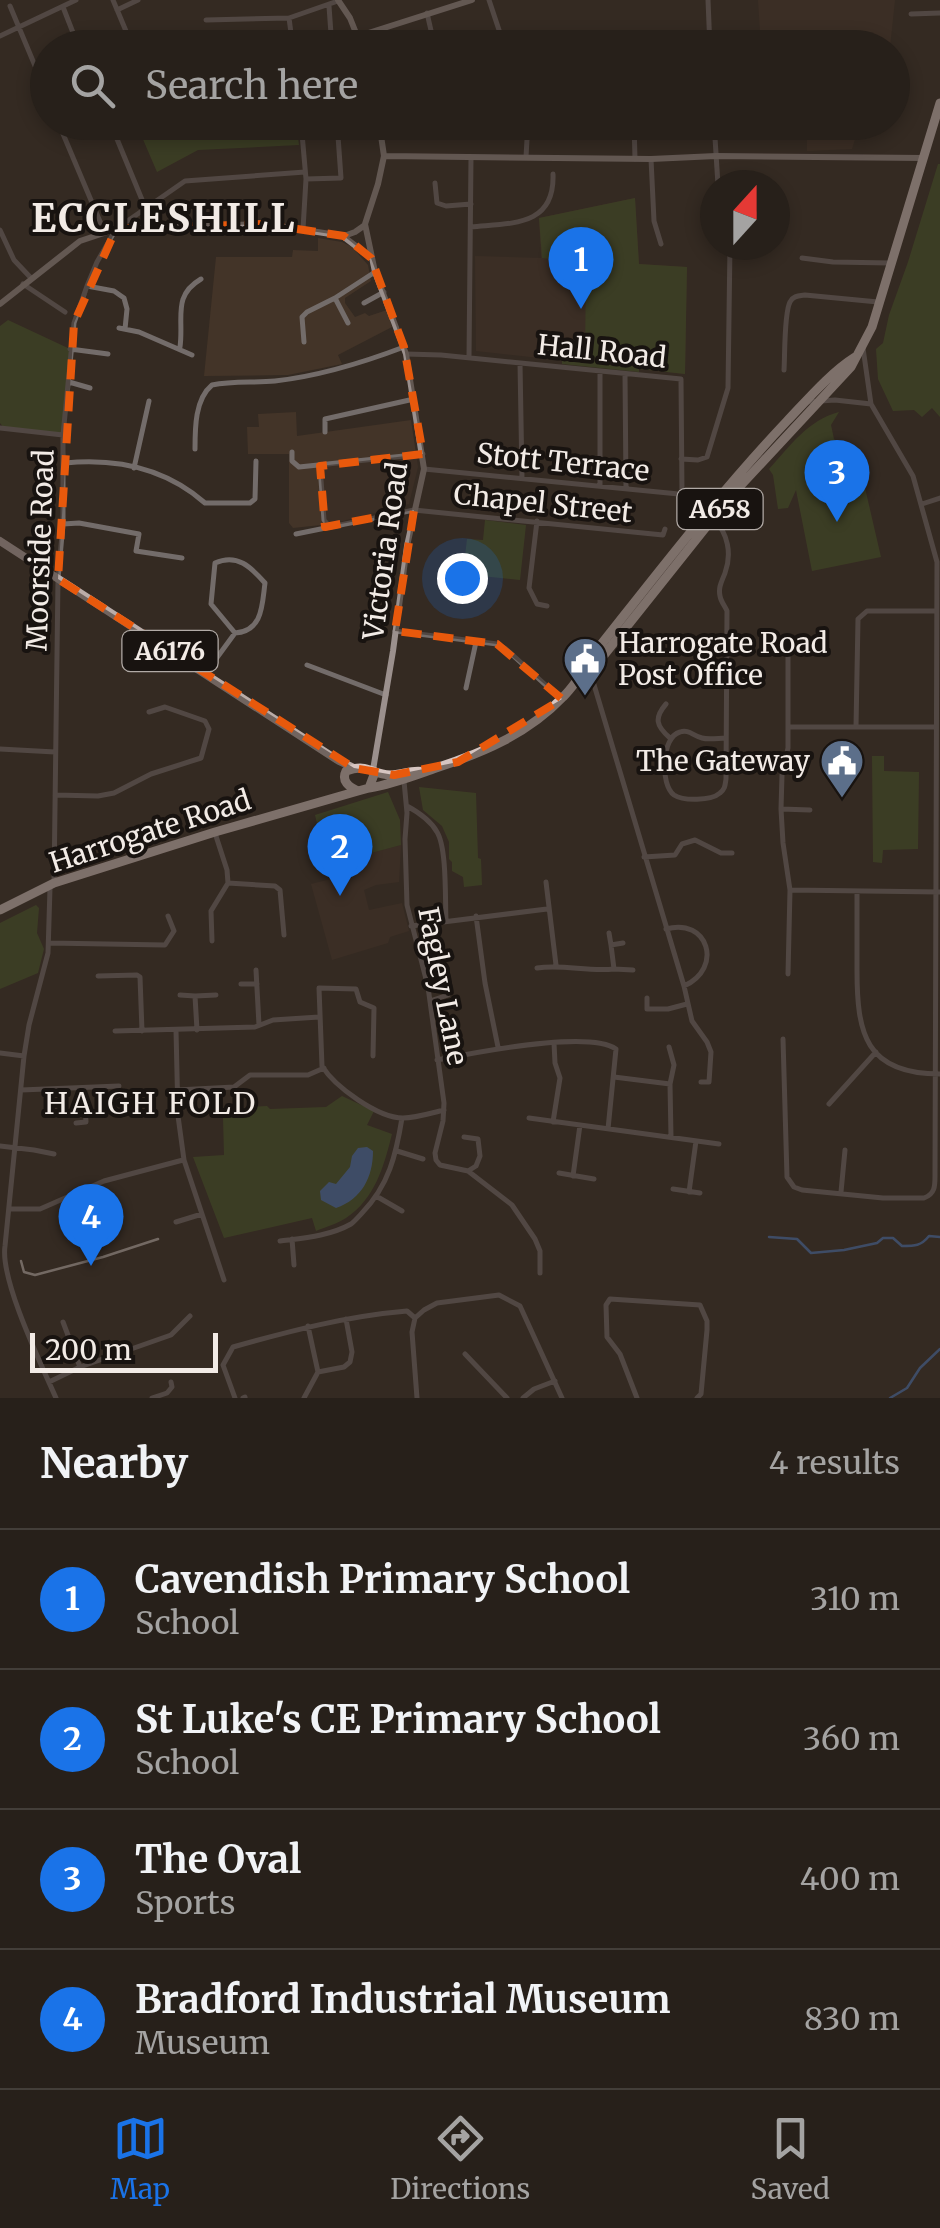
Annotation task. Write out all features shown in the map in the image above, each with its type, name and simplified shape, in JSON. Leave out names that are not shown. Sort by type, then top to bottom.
[{"type":"highway","name":"A658","points":[[588,667],[600,659],[760,464],[852,367],[872,327],[940,103]]},
{"type":"highway","name":"A658","points":[[369,788],[416,770],[425,772],[470,758],[500,744],[562,699],[588,667],[598,647],[727,486],[806,402],[856,356]]},
{"type":"highway","points":[[316,802],[334,792],[352,771],[374,771],[369,788],[358,792],[347,785],[352,771]]},
{"type":"highway","name":"A658","points":[[374,771],[399,779]]},
{"type":"highway","name":"Harrogate Road","points":[[0,910],[53,884],[215,832],[358,792]]},
{"type":"main road","name":"A6176","points":[[0,542],[352,771]]},
{"type":"street","points":[[0,36],[76,0]]},
{"type":"street","points":[[112,0],[125,30]]},
{"type":"street","points":[[116,10],[138,0]]},
{"type":"street","points":[[377,30],[472,0]]},
{"type":"street","points":[[489,0],[500,30]]},
{"type":"street","points":[[708,0],[709,30]]},
{"type":"street","points":[[206,20],[289,18],[338,1],[355,30]]},
{"type":"street","points":[[329,5],[331,30]]},
{"type":"street","points":[[10,6],[30,53]]},
{"type":"street","points":[[63,7],[73,30]]},
{"type":"street","points":[[427,13],[431,30]]},
{"type":"street","points":[[911,14],[940,13]]},
{"type":"street","points":[[289,18],[290,30]]},
{"type":"street","points":[[66,140],[104,232]]},
{"type":"street","points":[[117,140],[145,207]]},
{"type":"street","points":[[302,140],[302,229]]},
{"type":"street","points":[[116,229],[185,181],[342,178],[339,140]]},
{"type":"street","name":"Victoria Road","points":[[374,771],[414,510],[424,469],[405,350],[375,272],[365,224],[384,156],[382,140]]},
{"type":"street","points":[[526,158],[527,140]]},
{"type":"street","points":[[635,140],[636,159]]},
{"type":"street","points":[[715,140],[717,170]]},
{"type":"street","points":[[384,156],[923,158]]},
{"type":"street","points":[[469,358],[471,157]]},
{"type":"street","points":[[651,159],[654,221],[661,244]]},
{"type":"street","points":[[471,227],[534,218],[550,201],[553,174]]},
{"type":"street","points":[[434,183],[437,203],[471,204]]},
{"type":"street","points":[[0,304],[80,241],[116,229],[238,223],[344,236],[365,224]]},
{"type":"street","name":"Moorside Road","points":[[56,1398],[8,1293],[1,1253],[6,1246],[24,1056],[49,942],[63,435],[70,349],[87,286],[116,229]]},
{"type":"street","points":[[0,230],[14,260],[31,278]]},
{"type":"street","points":[[344,236],[371,258]]},
{"type":"street","points":[[802,258],[890,263]]},
{"type":"street","points":[[681,459],[707,457],[728,388],[730,260]]},
{"type":"street","points":[[304,342],[302,317],[307,312],[375,272]]},
{"type":"street","points":[[180,348],[180,308],[188,287],[201,280]]},
{"type":"street","points":[[23,284],[65,312]]},
{"type":"street","points":[[87,286],[114,291],[124,298],[127,309],[122,328],[192,355]]},
{"type":"street","points":[[364,303],[384,292]]},
{"type":"street","points":[[784,370],[786,320],[795,296],[878,302]]},
{"type":"street","points":[[335,298],[348,323]]},
{"type":"street","points":[[783,1039],[787,1177],[794,1187],[883,1198],[930,1195],[935,1186],[938,1074],[936,562],[912,476],[871,404],[863,346]]},
{"type":"street","points":[[70,349],[108,354]]},
{"type":"street","points":[[195,449],[204,392],[212,385],[306,376],[405,350]]},
{"type":"street","name":"Hall Road","points":[[405,350],[681,379],[682,494]]},
{"type":"street","points":[[520,364],[522,478]]},
{"type":"street","points":[[600,372],[600,486]]},
{"type":"street","points":[[625,374],[626,488]]},
{"type":"street","points":[[69,382],[90,388]]},
{"type":"street","points":[[326,432],[324,419],[414,399]]},
{"type":"street","points":[[134,468],[150,401]]},
{"type":"street","points":[[806,402],[871,404]]},
{"type":"street","points":[[0,428],[63,435]]},
{"type":"street","points":[[292,452],[292,460],[299,468],[423,454]]},
{"type":"street","points":[[65,464],[95,460],[151,470],[185,486],[205,503],[250,503],[255,499],[256,462]]},
{"type":"street","points":[[320,466],[324,520],[329,526]]},
{"type":"street","name":"Stott Terrace","points":[[424,469],[699,496]]},
{"type":"street","points":[[922,504],[940,498]]},
{"type":"street","name":"Chapel Street","points":[[296,534],[414,510],[663,535],[665,529]]},
{"type":"street","points":[[713,519],[727,536],[728,552],[727,569],[720,584],[727,612],[726,738],[724,788],[712,798],[688,799],[670,792],[665,780],[670,738],[678,732],[689,732],[700,738],[726,738]]},
{"type":"street","points":[[537,521],[529,588],[537,604],[547,606]]},
{"type":"street","points":[[63,524],[139,534],[136,551],[182,558]]},
{"type":"street","points":[[205,674],[235,633],[254,627],[260,618],[265,584],[244,562],[222,559],[213,569],[211,604],[235,633]]},
{"type":"street","points":[[856,727],[858,619],[867,611],[936,611]]},
{"type":"street","points":[[395,631],[497,644],[562,699]]},
{"type":"street","points":[[466,688],[476,641]]},
{"type":"street","points":[[788,645],[789,727],[781,809],[790,890],[788,974]]},
{"type":"street","points":[[307,666],[386,695]]},
{"type":"street","points":[[588,667],[684,986],[686,1004],[711,1052],[708,1082],[702,1082]]},
{"type":"street","points":[[666,704],[659,712],[657,724],[670,738]]},
{"type":"street","points":[[55,795],[114,793],[151,774],[201,758],[208,729],[205,722],[165,707],[150,712]]},
{"type":"street","points":[[789,727],[938,727]]},
{"type":"street","points":[[0,749],[55,752]]},
{"type":"street","points":[[352,771],[374,756]]},
{"type":"street","points":[[399,779],[406,802],[438,833],[442,842],[446,921]]},
{"type":"street","name":"Fagley Lane","points":[[399,779],[406,802],[405,887],[428,987],[444,1110],[436,1160],[440,1165],[468,1171],[512,1205],[540,1251],[540,1273]]},
{"type":"street","points":[[781,809],[810,810]]},
{"type":"street","points":[[212,941],[210,911],[228,883],[215,832]]},
{"type":"street","points":[[644,857],[675,856],[682,844],[695,840],[721,853],[732,853]]},
{"type":"street","points":[[546,882],[556,965]]},
{"type":"street","points":[[228,883],[276,886],[280,890],[284,934]]},
{"type":"street","points":[[790,890],[938,892]]},
{"type":"street","points":[[857,892],[858,1012],[862,1032],[876,1052],[900,1068],[938,1074]]},
{"type":"street","points":[[411,926],[548,908]]},
{"type":"street","points":[[49,942],[165,945],[174,931],[168,916]]},
{"type":"street","points":[[476,916],[498,1048]]},
{"type":"street","points":[[666,929],[681,926],[694,931],[707,950],[701,975],[684,986]]},
{"type":"street","points":[[609,933],[614,969]]},
{"type":"street","points":[[611,944],[623,943]]},
{"type":"street","points":[[111,962],[112,975]]},
{"type":"street","points":[[537,968],[556,965],[633,970]]},
{"type":"street","points":[[256,970],[259,1025]]},
{"type":"street","points":[[98,976],[140,978],[142,1030]]},
{"type":"street","points":[[241,984],[257,984]]},
{"type":"street","points":[[373,1056],[374,1008],[360,1002],[356,989],[318,988],[321,1055],[324,1068],[340,1088],[402,1118],[444,1110]]},
{"type":"street","points":[[180,995],[216,995]]},
{"type":"street","points":[[430,1002],[448,995]]},
{"type":"street","points":[[196,996],[197,1030]]},
{"type":"street","points":[[648,998],[647,1009],[668,1010],[686,1004]]},
{"type":"street","points":[[115,1031],[197,1030],[319,1017]]},
{"type":"street","points":[[176,1030],[184,1160],[224,1280]]},
{"type":"street","points":[[553,1122],[560,1078],[554,1043]]},
{"type":"street","points":[[438,1060],[498,1048],[607,1043],[616,1049],[608,1129]]},
{"type":"street","points":[[670,1047],[674,1066],[670,1084],[671,1137]]},
{"type":"street","points":[[830,1104],[876,1052]]},
{"type":"street","points":[[0,1053],[24,1056]]},
{"type":"street","points":[[177,1090],[234,1088],[250,1076],[308,1075],[324,1068]]},
{"type":"street","points":[[614,1077],[670,1084]]},
{"type":"street","points":[[21,1090],[119,1086]]},
{"type":"street","points":[[76,1123],[86,1122],[84,1089]]},
{"type":"street","points":[[280,1241],[315,1236],[352,1224],[390,1175],[402,1118]]},
{"type":"street","points":[[529,1118],[719,1144]]},
{"type":"street","points":[[572,1176],[580,1125]]},
{"type":"street","points":[[464,1137],[478,1138],[480,1156],[476,1166],[468,1171]]},
{"type":"street","points":[[689,1192],[696,1140]]},
{"type":"street","points":[[0,1146],[54,1154]]},
{"type":"street","points":[[397,1150],[423,1159]]},
{"type":"street","points":[[841,1193],[845,1150]]},
{"type":"street","points":[[10,1209],[40,1209],[104,1180],[184,1160]]},
{"type":"street","points":[[559,1173],[594,1179]]},
{"type":"street","points":[[674,1189],[700,1193]]},
{"type":"street","points":[[376,1196],[402,1210]]},
{"type":"street","points":[[176,1222],[202,1214]]},
{"type":"street","points":[[292,1239],[294,1265]]},
{"type":"street","points":[[417,1398],[412,1332],[416,1318],[437,1303],[499,1295],[520,1306],[562,1398]]},
{"type":"street","points":[[637,1398],[620,1354],[607,1337],[606,1304],[610,1299],[700,1305],[707,1330],[701,1394],[697,1398]]},
{"type":"street","points":[[241,1398],[224,1365],[233,1347],[346,1319],[407,1311],[416,1318]]},
{"type":"street","points":[[49,1382],[171,1335],[190,1316]]},
{"type":"street","points":[[318,1372],[350,1362],[346,1319]]},
{"type":"street","points":[[63,1322],[80,1367]]},
{"type":"street","points":[[304,1397],[318,1372],[308,1326]]},
{"type":"street","points":[[465,1354],[506,1398]]},
{"type":"street","points":[[523,1398],[555,1381]]},
{"type":"street","points":[[152,1398],[167,1393],[171,1382]]},
{"type":"highlighted area","points":[[264,224],[344,236],[371,258],[404,347],[423,454],[320,466],[325,527],[414,510],[395,631],[497,644],[562,699],[458,762],[394,775],[354,768],[58,579],[74,323],[116,229]]},
{"type":"shaded area","points":[[758,0],[895,0],[892,30],[760,30]]},
{"type":"shaded area","points":[[807,140],[855,140],[852,149],[807,151]]},
{"type":"shaded area","points":[[635,198],[639,264],[687,267],[685,374],[476,351],[475,256],[541,258],[539,218]]},
{"type":"shaded area","points":[[318,238],[352,247],[368,265],[371,281],[345,298],[355,317],[387,310],[392,327],[338,355],[342,364],[288,375],[204,376],[216,257],[292,257],[293,250],[318,251]]},
{"type":"shaded area","points":[[296,412],[297,436],[411,420],[418,467],[409,504],[331,524],[293,528],[289,523],[289,454],[248,454],[247,427],[259,427],[258,414]]},
{"type":"shaded area","points":[[401,845],[399,882],[364,890],[369,910],[402,903],[409,931],[390,937],[388,943],[332,960],[311,884],[331,879],[327,865]]},
{"type":"green space","points":[[143,140],[298,140],[299,145],[198,150],[157,172]]},
{"type":"green space","points":[[938,164],[940,417],[932,408],[922,417],[914,410],[893,411],[878,379],[876,349],[883,343]]},
{"type":"green space","points":[[635,198],[639,264],[687,267],[685,374],[562,364],[562,360],[585,362],[586,263],[542,258],[539,218]]},
{"type":"green space","points":[[8,320],[70,349],[63,435],[4,428],[0,423],[0,326]]},
{"type":"green space","points":[[839,412],[831,425],[834,439],[868,474],[862,475],[881,557],[812,571],[796,490],[788,508],[778,509],[769,469],[809,427]]},
{"type":"green space","points":[[485,520],[526,525],[520,580],[463,574],[467,539],[483,540]]},
{"type":"green space","points":[[872,756],[884,756],[884,771],[919,772],[918,849],[883,850],[882,863],[873,862]]},
{"type":"green space","points":[[419,787],[476,793],[482,885],[464,887],[463,877],[452,871],[449,842],[442,826],[423,810]]},
{"type":"green space","points":[[388,792],[400,820],[401,845],[327,865],[315,815]]},
{"type":"green space","points":[[36,905],[37,933],[44,949],[38,973],[0,989],[0,923]]},
{"type":"green space","points":[[342,1096],[374,1111],[367,1125],[392,1134],[382,1170],[364,1201],[346,1218],[316,1231],[312,1218],[224,1238],[193,1157],[224,1155],[223,1117],[250,1117],[251,1107],[326,1107]]},
{"type":"water","points":[[358,1148],[373,1151],[372,1161],[359,1193],[336,1208],[321,1200],[320,1191],[329,1182],[336,1184],[350,1167]]},
{"type":"waterway","points":[[769,1237],[797,1239],[811,1253],[844,1250],[877,1243],[883,1238],[893,1238],[907,1246],[920,1244],[929,1236],[940,1237]]},
{"type":"waterway","points":[[890,1398],[907,1388],[940,1349]]},
{"type":"tram line","points":[[21,1261],[24,1272],[35,1275],[158,1239]]},
{"type":"place","name":"Cavendish Primary School","points":[[581,309]]},
{"type":"place","name":"The Oval","points":[[837,522]]},
{"type":"place","name":"Harrogate Road Post Office","points":[[585,697]]},
{"type":"place","name":"The Gateway","points":[[842,799]]},
{"type":"place","name":"St Luke's CE Primary School","points":[[340,896]]},
{"type":"place","name":"Bradford Industrial Museum","points":[[91,1266]]},
{"type":"district","name":"ECCLESHILL","points":[[164,218]]},
{"type":"district","name":"HAIGH FOLD","points":[[151,1103]]}]
